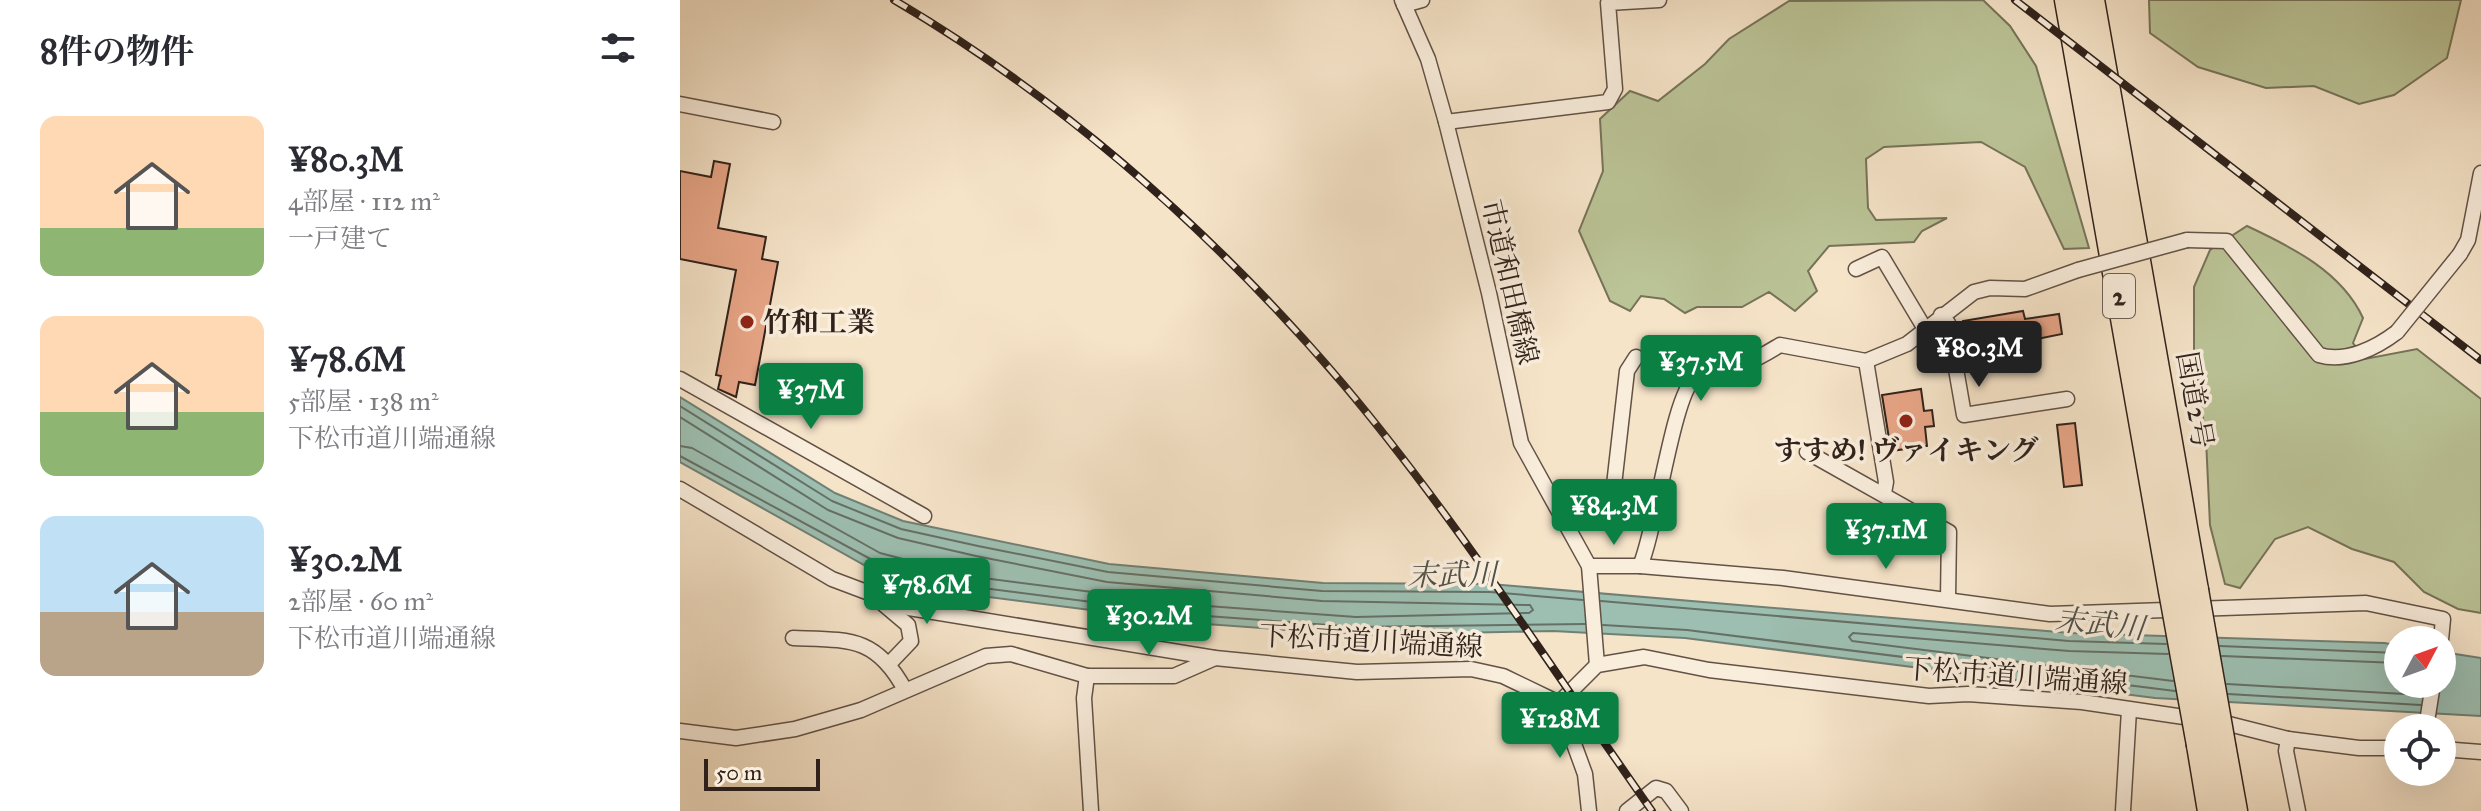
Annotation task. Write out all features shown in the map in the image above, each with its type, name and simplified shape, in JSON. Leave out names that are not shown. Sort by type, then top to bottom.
[{"type":"highway","name":"国道2号","points":[[2068,0],[2212,748],[2234,811]]},
{"type":"highway","name":"国道2号","points":[[2091,0],[2184,591]]},
{"type":"highway","name":"国道2号","points":[[2211,811],[2212,748]]},
{"type":"street","points":[[1403,3],[1422,0]]},
{"type":"street","points":[[1446,122],[1608,102],[1615,89],[1608,3],[1659,0]]},
{"type":"street","name":"市道和田橋線","points":[[1403,3],[1428,59],[1446,122],[1489,293],[1521,443],[1589,566]]},
{"type":"street","points":[[680,104],[773,122]]},
{"type":"street","points":[[1640,566],[1658,505],[1680,404],[1692,379],[1754,360],[1780,345],[1866,361],[1890,354],[1974,292],[1990,288],[2025,289],[2078,270],[2187,240],[2227,241],[2319,355],[2329,358],[2375,349],[2397,332],[2460,254],[2468,240],[2481,173]]},
{"type":"street","points":[[1856,269],[1882,257],[1925,329]]},
{"type":"street","points":[[1941,315],[1948,323],[1964,415],[2067,399]]},
{"type":"street","points":[[1636,357],[1627,371],[1614,485],[1623,496],[1658,505]]},
{"type":"street","points":[[1866,361],[1886,482],[1884,493]]},
{"type":"street","points":[[680,379],[924,516]]},
{"type":"street","points":[[1807,452],[1949,532],[1948,599]]},
{"type":"street","name":"下松市道川端通線","points":[[680,489],[774,547],[876,598],[950,616],[1215,658],[1357,672],[1471,669],[1515,680],[1559,703]]},
{"type":"street","points":[[1589,811],[1585,774],[1559,703],[1596,658],[1589,566],[1640,566],[1783,578],[2050,614],[2366,603],[2443,619],[2443,626]]},
{"type":"street","points":[[876,598],[908,625],[911,641],[890,663]]},
{"type":"street","points":[[793,638],[850,640],[890,663],[905,690]]},
{"type":"street","points":[[680,731],[736,738],[795,729],[861,710],[986,656],[1011,654],[1087,676],[1174,676],[1215,658]]},
{"type":"street","name":"下松市道川端通線","points":[[1596,658],[1644,657],[1709,670],[1929,696],[2036,697],[2225,723],[2288,739],[2384,748]]},
{"type":"street","points":[[1087,676],[1084,698],[1091,811]]},
{"type":"street","points":[[2123,811],[2129,710]]},
{"type":"street","points":[[2288,739],[2286,751],[2298,811]]},
{"type":"street","points":[[2456,750],[2481,752]]},
{"type":"street","points":[[1627,811],[1656,788],[1666,791],[1681,811]]},
{"type":"shaded area","points":[[1983,0],[2010,26],[2036,66],[2089,248],[2064,249],[2025,167],[1981,142],[1884,147],[1866,159],[1868,208],[1876,220],[1947,218],[1922,231],[1914,242],[1829,246],[1808,271],[1817,291],[1795,311],[1769,292],[1742,307],[1697,307],[1685,313],[1664,299],[1641,296],[1630,311],[1610,301],[1579,231],[1603,171],[1600,119],[1630,91],[1658,101],[1705,64],[1729,39],[1789,1]]},
{"type":"shaded area","points":[[2149,0],[2461,0],[2447,58],[2394,95],[2359,104],[2314,86],[2266,88],[2198,67],[2150,33]]},
{"type":"shaded area","points":[[2247,226],[2298,252],[2342,287],[2363,318],[2353,343],[2365,359],[2417,349],[2481,399],[2481,613],[2458,609],[2424,592],[2394,562],[2352,549],[2308,527],[2275,539],[2240,588],[2225,584],[2210,525],[2206,439],[2194,355],[2194,287],[2210,250]]},
{"type":"water","points":[[680,397],[835,493],[903,521],[1109,564],[1323,583],[1490,584],[2070,633],[2384,643],[2384,698],[2456,698],[2456,654],[2481,658],[2481,716],[2155,698],[1685,638],[1553,631],[1356,635],[1192,623],[965,594],[873,570],[680,462]]},
{"type":"building","points":[[714,161],[730,164],[718,228],[766,237],[762,259],[778,262],[755,385],[739,382],[736,397],[718,389],[721,376],[716,375],[736,270],[680,259],[680,171],[711,177]]},
{"type":"building","points":[[2023,311],[2025,319],[2059,314],[2062,334],[1968,353],[1963,321]]},
{"type":"building","points":[[1921,389],[1924,411],[1932,410],[1934,426],[1925,427],[1927,446],[1891,451],[1882,395]]},
{"type":"building","points":[[2075,423],[2082,485],[2064,487],[2057,425]]},
{"type":"railway","points":[[894,0],[957,39],[1077,126],[1190,223],[1294,329],[1343,384],[1425,487],[1652,811]]},
{"type":"railway","points":[[2015,0],[2481,360]]},
{"type":"place","name":"竹和工業","points":[[747,322]]},
{"type":"place","name":"すすめ! ヴァイキング","points":[[1906,421]]},
{"type":"water label","name":"末武川","points":[[1452,575]]},
{"type":"water label","name":"末武川","points":[[2100,624]]}]
